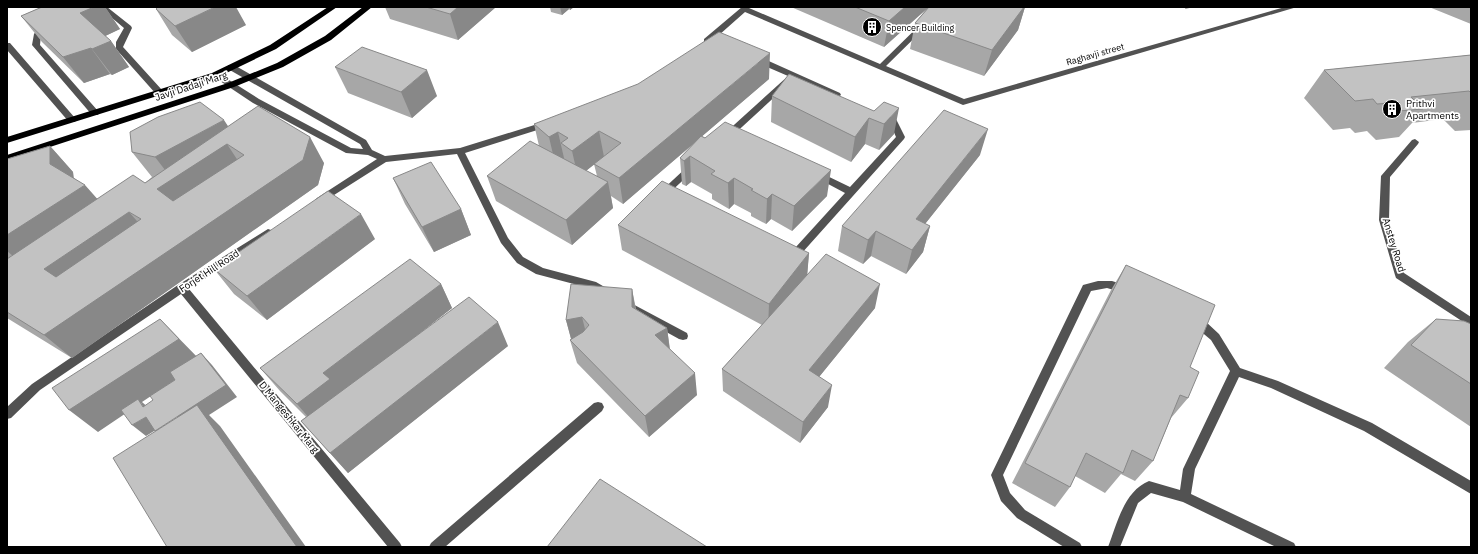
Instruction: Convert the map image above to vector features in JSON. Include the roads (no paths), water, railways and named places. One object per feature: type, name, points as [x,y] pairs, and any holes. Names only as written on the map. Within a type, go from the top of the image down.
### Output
[{"type":"main road","name":"Javji Dadaji Marg","points":[[7,140],[215,75],[273,47],[333,7]]},
{"type":"main road","name":"Javji Dadaji Marg","points":[[7,158],[249,78],[280,65],[328,38],[368,7]]},
{"type":"street","points":[[103,7],[128,28],[120,42],[119,47],[159,92]]},
{"type":"street","points":[[699,48],[745,8],[881,67],[942,7]]},
{"type":"street","name":"Raghavji street","points":[[881,67],[963,102],[1293,7]]},
{"type":"street","points":[[52,21],[38,32],[35,38],[36,45],[95,113]]},
{"type":"street","points":[[711,38],[722,43]]},
{"type":"street","points":[[7,45],[72,120]]},
{"type":"street","points":[[748,55],[844,98]]},
{"type":"street","points":[[231,68],[344,131],[362,142],[369,152]]},
{"type":"street","points":[[215,75],[256,101],[349,151],[369,152],[384,159]]},
{"type":"street","points":[[720,143],[735,134],[794,75]]},
{"type":"street","points":[[777,254],[798,251],[901,137],[893,121],[880,115]]},
{"type":"street","points":[[310,206],[384,159],[460,151],[553,122]]},
{"type":"street","points":[[330,141],[344,131]]},
{"type":"street","name":"Anstey Road","points":[[1415,142],[1386,176],[1384,220],[1400,275],[1471,323]]},
{"type":"street","points":[[460,151],[504,240],[520,260],[540,271],[592,285],[683,336]]},
{"type":"street","points":[[669,198],[662,194],[697,163]]},
{"type":"street","points":[[809,171],[852,192]]},
{"type":"street","name":"Forjet Hill Road","points":[[7,414],[36,387],[182,288],[276,228]]},
{"type":"street","points":[[1076,547],[1021,514],[1005,497],[997,475],[1087,288],[1099,284],[1112,283],[1140,296]]},
{"type":"street","name":"D Mangeshkar Marg","points":[[182,288],[396,547]]},
{"type":"street","points":[[1187,317],[1201,324],[1215,337],[1236,371],[1274,384],[1361,424],[1471,488]]},
{"type":"street","points":[[1185,497],[1188,469],[1236,371]]},
{"type":"street","points":[[435,547],[598,407]]},
{"type":"street","points":[[1114,547],[1134,499],[1149,487],[1185,497],[1290,547]]},
{"type":"place","name":"Spencer Building","points":[[872,27]]},
{"type":"place","name":"Prithvi Apartments","points":[[1392,109]]}]
